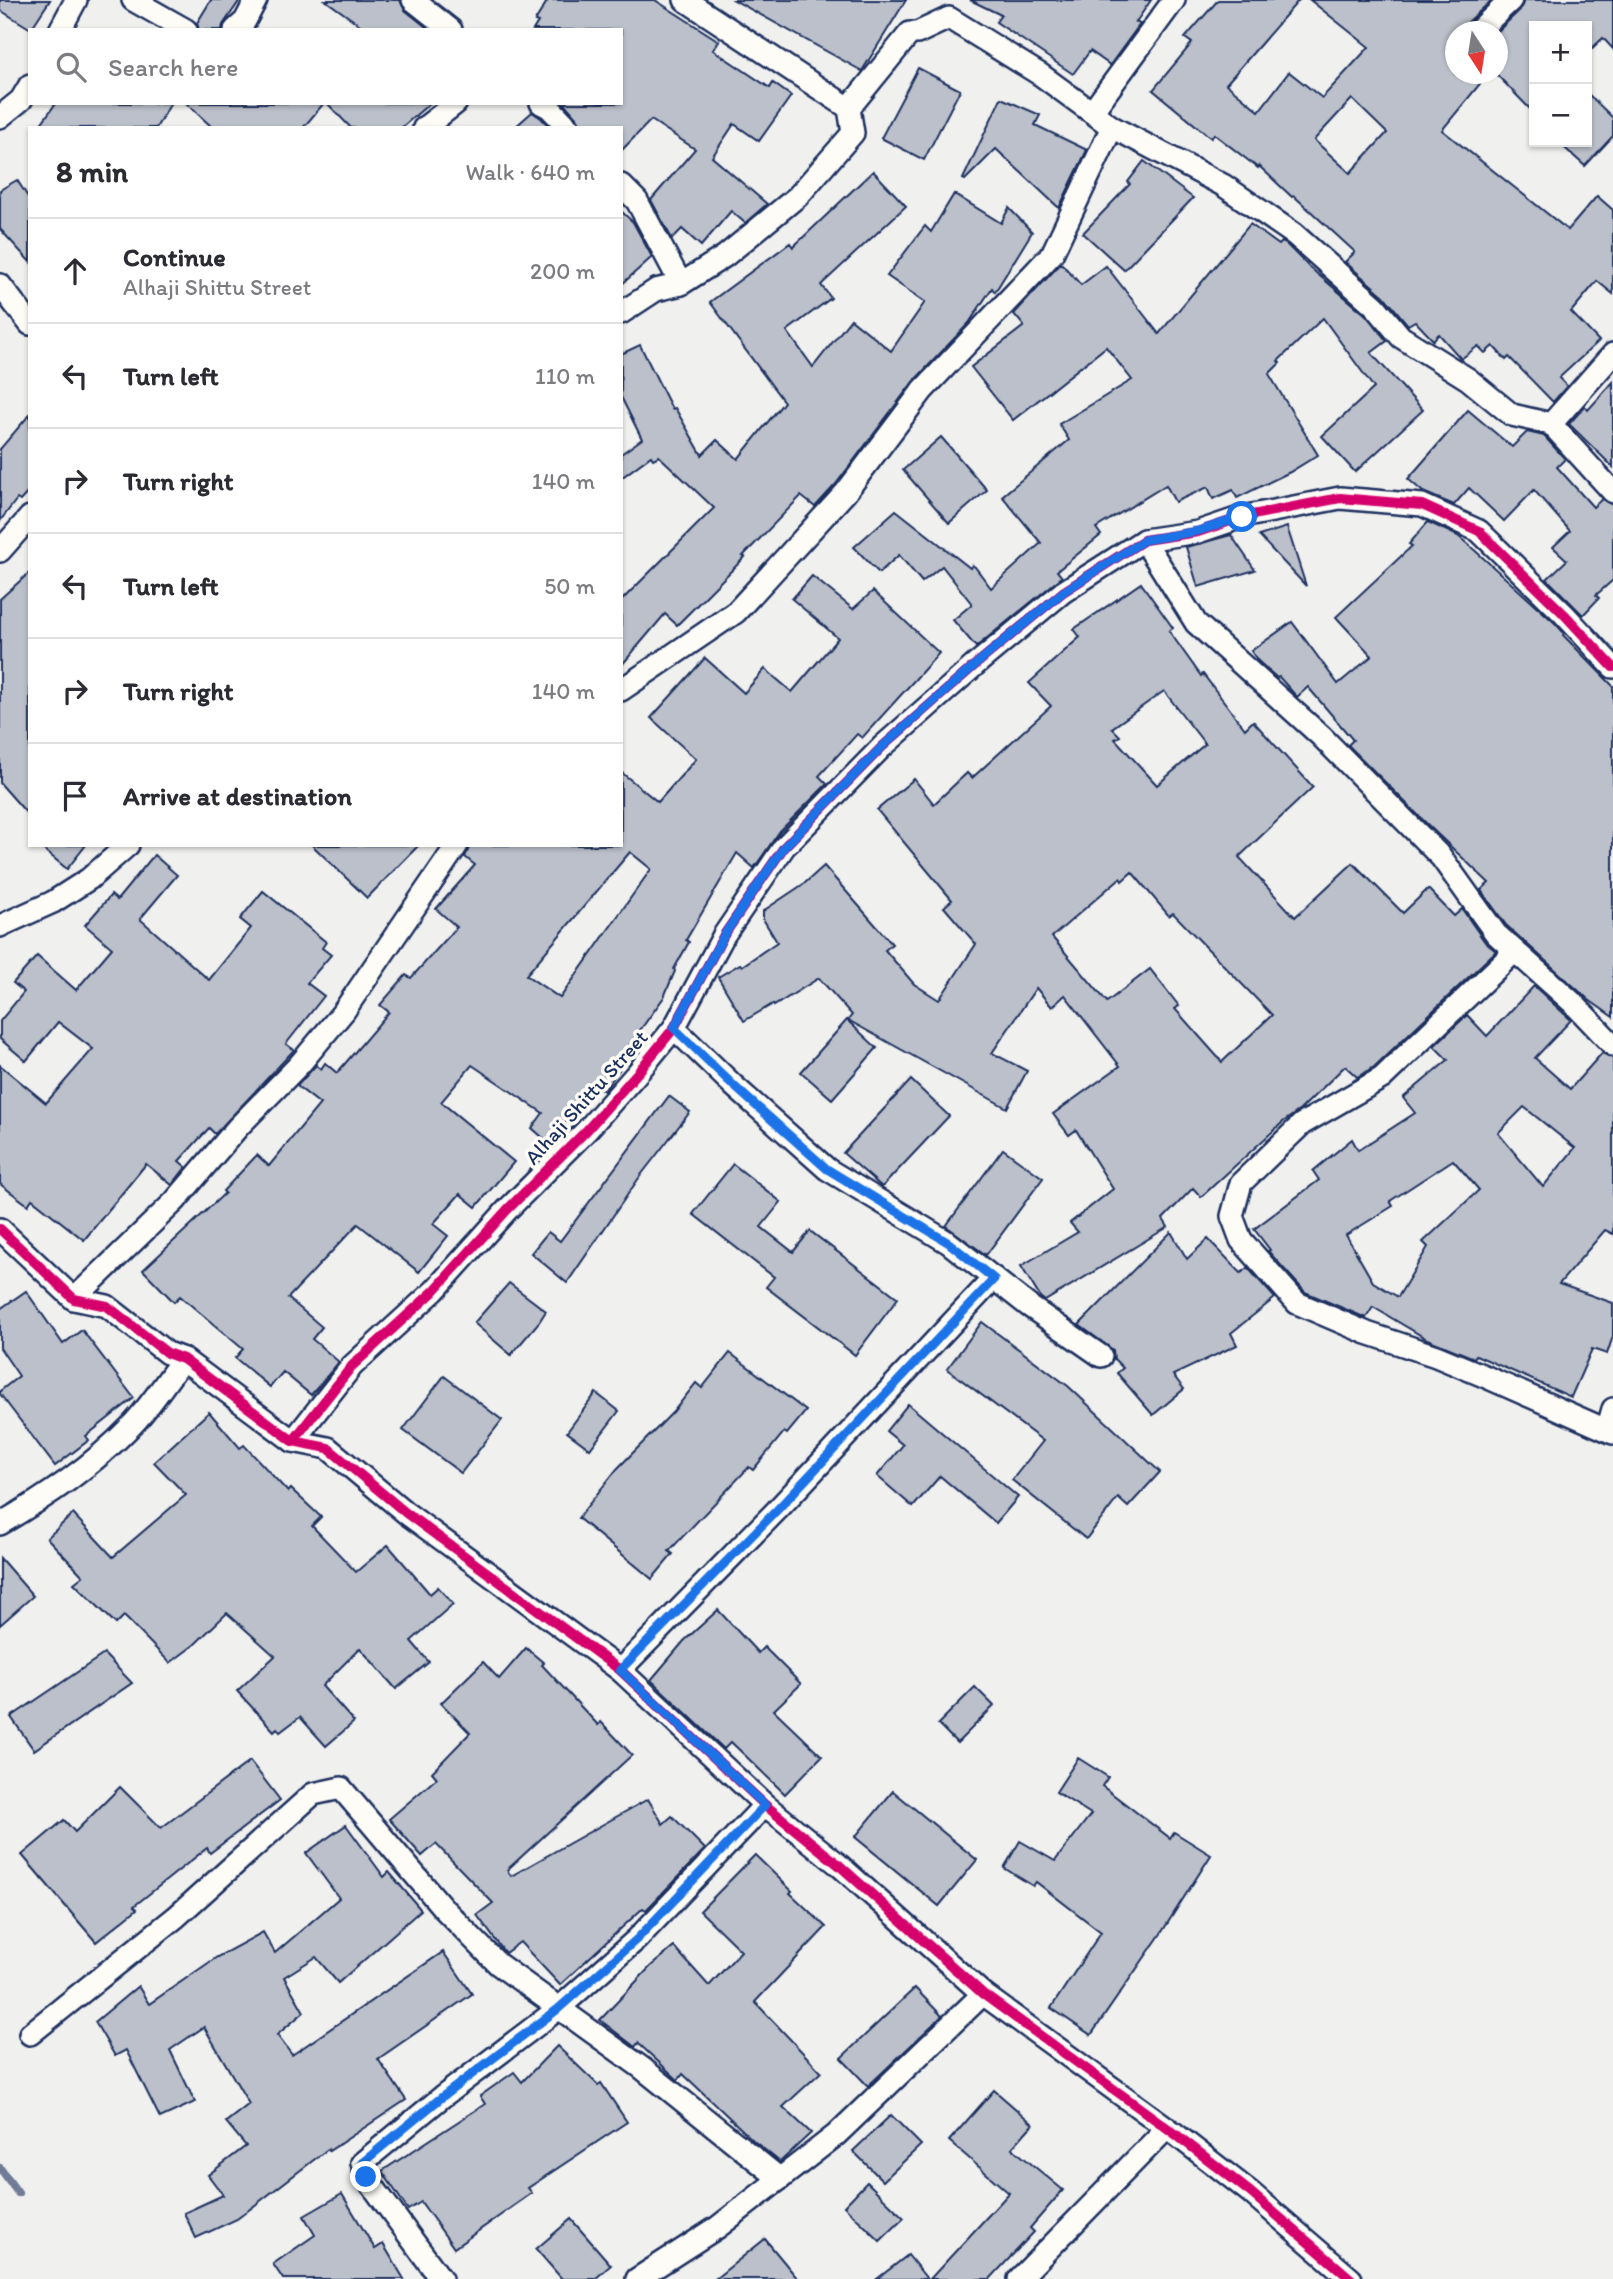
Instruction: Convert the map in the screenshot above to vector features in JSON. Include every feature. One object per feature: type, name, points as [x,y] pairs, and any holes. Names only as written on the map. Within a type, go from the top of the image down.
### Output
[{"type":"street","points":[[61,28],[76,0]]},
{"type":"street","points":[[133,0],[182,28]]},
{"type":"street","points":[[237,28],[245,21],[256,0]]},
{"type":"street","points":[[413,0],[448,28]]},
{"type":"street","points":[[623,312],[656,290],[681,284],[725,256],[798,196],[853,133],[849,108],[685,0]]},
{"type":"street","points":[[1092,112],[1174,0]]},
{"type":"street","points":[[1489,21],[1511,0]]},
{"type":"street","points":[[849,108],[910,33],[917,33],[949,19],[1041,75],[1112,127],[1233,192],[1294,234],[1375,306],[1401,337],[1468,379],[1512,415],[1551,424],[1613,492]]},
{"type":"street","points":[[0,117],[22,100],[28,89]]},
{"type":"street","points":[[427,126],[453,105]]},
{"type":"street","points":[[545,105],[567,126]]},
{"type":"street","points":[[623,689],[736,612],[846,492],[923,390],[1052,254],[1112,127]]},
{"type":"street","points":[[623,187],[637,201],[681,284]]},
{"type":"street","points":[[0,285],[28,321]]},
{"type":"street","points":[[1551,424],[1613,354]]},
{"type":"street","name":"Alhaji Shittu Street","points":[[293,1441],[352,1366],[434,1292],[507,1210],[587,1130],[674,1028],[724,935],[784,847],[882,747],[975,665],[1063,592],[1144,540],[1198,531],[1242,517],[1340,498],[1422,505],[1479,531],[1564,614],[1613,667]]},
{"type":"street","points":[[0,551],[28,519]]},
{"type":"street","points":[[1144,540],[1196,623],[1321,736],[1441,857],[1496,934],[1573,1003],[1613,1045]]},
{"type":"street","points":[[0,926],[53,902],[89,879],[126,847]]},
{"type":"street","points":[[74,1299],[175,1201],[238,1126],[299,1065],[344,1011],[456,847]]},
{"type":"street","points":[[1514,952],[1382,1078],[1302,1124],[1241,1183],[1232,1216],[1241,1240],[1297,1303],[1367,1333],[1436,1356],[1610,1432],[1613,1409]]},
{"type":"street","points":[[674,1028],[827,1169],[949,1243],[1101,1356]]},
{"type":"street","points":[[0,1229],[74,1299],[107,1306],[167,1353],[183,1359],[293,1441],[328,1448],[406,1513],[620,1670],[765,1805],[839,1866],[983,1994],[1250,2192],[1351,2279]]},
{"type":"street","points":[[620,1670],[777,1510],[994,1279]]},
{"type":"street","points":[[0,1524],[58,1489],[99,1458],[132,1425],[183,1359]]},
{"type":"street","points":[[30,2034],[176,1917],[313,1794],[341,1788],[444,1909],[498,1964],[642,2068],[780,2179]]},
{"type":"street","points":[[441,2279],[366,2177],[362,2163],[442,2097],[558,2009],[637,1939],[765,1805]]},
{"type":"street","points":[[637,2279],[718,2227],[836,2135],[983,1994]]},
{"type":"street","points":[[1019,2279],[1167,2128]]},
{"type":"building","points":[[0,0],[50,0],[32,28],[0,10]]},
{"type":"building","points":[[211,0],[240,0],[222,28],[198,28],[197,23]]},
{"type":"building","points":[[325,0],[400,0],[405,10],[428,28],[364,28]]},
{"type":"building","points":[[548,0],[655,0],[719,41],[713,50],[770,88],[773,83],[791,96],[759,141],[734,124],[712,157],[767,204],[745,223],[731,211],[701,246],[682,229],[672,239],[651,200],[695,149],[651,120],[623,149],[623,126],[581,126],[566,105],[623,105],[623,28],[534,28],[538,22],[535,21]]},
{"type":"building","points":[[734,0],[906,0],[862,71]]},
{"type":"building","points":[[970,0],[1151,0],[1136,22],[1140,24],[1110,65],[1090,51],[1073,74],[996,22],[1001,15]]},
{"type":"building","points":[[1218,0],[1299,0],[1226,84],[1259,111],[1289,72],[1322,98],[1369,47],[1310,0],[1492,0],[1469,21],[1445,21],[1445,84],[1480,84],[1442,130],[1568,230],[1597,196],[1613,210],[1613,294],[1597,281],[1571,312],[1599,341],[1559,378],[1567,386],[1553,402],[1509,357],[1506,360],[1493,346],[1485,353],[1478,346],[1461,359],[1439,334],[1433,340],[1415,321],[1408,325],[1384,296],[1345,262],[1355,252],[1259,166],[1258,168],[1214,134],[1211,138],[1153,90],[1192,43],[1185,38]],"holes":[[[1352,99],[1387,133],[1350,173],[1314,140]]]},
{"type":"building","points":[[1524,0],[1613,0],[1613,49],[1603,38],[1592,48],[1592,21],[1529,21],[1529,108],[1506,84],[1508,84],[1508,21],[1520,10]]},
{"type":"building","points":[[918,68],[960,90],[924,160],[881,138]]},
{"type":"building","points":[[1001,98],[1040,115],[1035,125],[1087,150],[1059,208],[996,149],[963,179]]},
{"type":"building","points":[[1592,98],[1613,118],[1613,136],[1585,166],[1564,147],[1592,147]]},
{"type":"building","points":[[55,105],[170,105],[157,126],[39,126]]},
{"type":"building","points":[[188,105],[322,105],[305,126],[211,126]]},
{"type":"building","points":[[329,105],[428,105],[403,126],[349,126]]},
{"type":"building","points":[[532,112],[549,126],[516,126]]},
{"type":"building","points":[[1144,161],[1193,198],[1124,270],[1083,233],[1130,184],[1128,182]]},
{"type":"building","points":[[873,171],[906,206],[821,285],[831,298],[787,331],[813,367],[851,319],[891,351],[925,302],[887,276],[925,226],[931,232],[954,194],[1001,223],[1009,208],[1032,232],[995,292],[992,288],[969,323],[913,382],[836,484],[815,507],[801,496],[677,625],[665,614],[623,664],[623,599],[714,508],[659,456],[653,459],[651,456],[623,477],[623,453],[642,439],[623,401],[623,353],[640,345],[672,409],[675,408],[702,455],[717,440],[738,459],[784,402],[710,302],[790,243],[793,247]]},
{"type":"building","points":[[17,180],[28,197],[28,260],[0,229],[0,190]]},
{"type":"building","points":[[623,213],[633,222],[652,257],[623,283]]},
{"type":"building","points":[[1250,224],[1279,245],[1282,242],[1286,244],[1366,315],[1387,341],[1371,353],[1423,410],[1355,472],[1322,436],[1374,388],[1323,318],[1278,361],[1280,363],[1269,374],[1318,455],[1237,498],[1233,490],[1213,499],[1208,487],[1175,502],[1166,485],[1096,528],[1101,535],[1057,571],[1062,577],[976,647],[953,620],[972,604],[942,566],[922,582],[899,555],[879,573],[854,547],[896,510],[970,568],[972,565],[975,567],[991,588],[1041,543],[1002,496],[1069,440],[1059,424],[1132,380],[1106,347],[1013,420],[971,367],[1024,326],[1014,314],[1061,263],[1081,285],[1106,266],[1159,334]]},
{"type":"building","points":[[1613,382],[1613,467],[1569,424],[1585,406],[1588,410]]},
{"type":"building","points":[[1468,410],[1512,447],[1527,432],[1544,436],[1565,459],[1557,467],[1593,507],[1602,499],[1613,505],[1613,580],[1596,595],[1599,598],[1583,615],[1547,579],[1567,560],[1553,547],[1570,531],[1534,490],[1504,521],[1469,488],[1454,505],[1423,492],[1408,479]]},
{"type":"building","points":[[28,416],[28,492],[20,501],[17,499],[0,521],[0,449]]},
{"type":"building","points":[[941,437],[987,490],[949,523],[903,470]]},
{"type":"building","points":[[1428,522],[1458,536],[1470,546],[1555,623],[1563,635],[1613,686],[1613,1017],[1589,1000],[1506,925],[1481,890],[1489,883],[1348,745],[1353,740],[1308,687],[1297,697],[1279,677],[1258,661],[1251,651],[1292,622],[1338,684],[1372,656],[1336,617],[1412,546],[1409,544]]},
{"type":"building","points":[[1287,527],[1306,586],[1259,536]]},
{"type":"building","points":[[1231,535],[1255,570],[1198,587],[1186,547]]},
{"type":"building","points":[[28,574],[28,815],[0,783],[0,599]]},
{"type":"building","points":[[812,576],[853,609],[873,591],[939,653],[862,738],[857,734],[819,776],[827,784],[780,831],[754,868],[737,853],[686,940],[689,942],[674,969],[664,997],[628,1047],[633,1050],[604,1091],[593,1083],[551,1145],[532,1128],[543,1113],[472,1065],[441,1102],[514,1162],[476,1207],[460,1194],[433,1224],[448,1236],[419,1272],[358,1224],[288,1298],[322,1327],[312,1339],[339,1362],[311,1395],[283,1372],[270,1387],[235,1358],[243,1349],[180,1296],[174,1302],[143,1270],[225,1193],[223,1191],[257,1155],[269,1166],[320,1104],[297,1086],[316,1065],[321,1069],[325,1063],[337,1073],[389,1012],[380,1005],[406,975],[411,978],[457,927],[436,909],[475,865],[465,857],[469,847],[623,847],[623,774],[658,802],[696,759],[651,718],[705,658],[744,693],[765,669],[792,692],[838,638],[792,599]],"holes":[[[630,852],[651,869],[560,998],[526,975]]]},
{"type":"building","points":[[1141,583],[1173,628],[1169,631],[1201,676],[1203,674],[1245,729],[1253,721],[1313,787],[1239,857],[1295,917],[1353,863],[1403,913],[1428,889],[1454,916],[1462,909],[1485,942],[1496,951],[1374,1067],[1357,1077],[1345,1066],[1300,1110],[1283,1122],[1201,1197],[1193,1188],[1163,1219],[1168,1227],[1045,1301],[1021,1266],[1078,1232],[1070,1223],[1113,1189],[1076,1130],[1069,1135],[1053,1114],[1120,1066],[1065,995],[1052,1007],[1036,988],[992,1053],[1027,1071],[1007,1108],[848,1020],[852,1015],[819,978],[744,1021],[718,977],[740,964],[742,966],[777,942],[763,919],[763,911],[805,883],[824,866],[892,944],[885,950],[914,984],[939,1000],[976,944],[944,907],[952,900],[877,810],[914,779],[934,804],[967,773],[972,778],[1051,706],[1029,683],[1080,637],[1074,629]],"holes":[[[1164,691],[1205,744],[1157,785],[1115,739],[1120,736],[1112,728]],[[1132,872],[1169,916],[1173,913],[1272,1015],[1222,1062],[1175,1009],[1179,1006],[1150,969],[1107,1002],[1052,937],[1120,878],[1122,881]]]},
{"type":"building","points":[[40,847],[84,847],[67,869]]},
{"type":"building","points":[[314,847],[417,847],[367,898]]},
{"type":"building","points":[[154,855],[177,875],[140,919],[209,980],[251,928],[240,919],[263,891],[326,942],[322,948],[331,955],[307,983],[324,996],[286,1044],[294,1050],[215,1134],[209,1128],[179,1161],[186,1167],[172,1185],[146,1164],[84,1240],[32,1199],[28,1205],[0,1184],[0,1065],[46,1103],[93,1049],[58,1022],[26,1061],[0,1039],[0,1021],[24,992],[13,983],[37,956],[76,990],[112,948],[85,925],[111,895],[117,900]]},
{"type":"building","points":[[1534,986],[1571,1020],[1535,1058],[1570,1089],[1602,1053],[1613,1058],[1613,1234],[1605,1230],[1559,1284],[1613,1303],[1613,1336],[1607,1354],[1592,1349],[1571,1397],[1476,1355],[1474,1358],[1427,1339],[1373,1307],[1366,1318],[1305,1292],[1268,1251],[1270,1250],[1254,1229],[1319,1180],[1313,1171],[1352,1139],[1358,1150],[1415,1113],[1403,1098],[1448,1060],[1434,1046],[1467,1015],[1487,1036]],"holes":[[[1524,1107],[1575,1148],[1543,1187],[1498,1133]],[[1453,1160],[1479,1190],[1423,1242],[1428,1247],[1398,1297],[1373,1282],[1346,1235],[1393,1206],[1390,1201]]]},
{"type":"building","points":[[847,1020],[877,1048],[832,1099],[801,1072]]},
{"type":"building","points":[[911,1080],[949,1116],[882,1187],[843,1153]]},
{"type":"building","points":[[669,1096],[690,1112],[641,1175],[567,1283],[531,1253],[548,1232],[560,1241]]},
{"type":"building","points":[[1003,1149],[1043,1178],[986,1255],[946,1226]]},
{"type":"building","points":[[733,1164],[781,1202],[761,1227],[793,1252],[810,1231],[898,1298],[855,1355],[766,1287],[774,1277],[693,1214]]},
{"type":"building","points":[[1171,1232],[1187,1259],[1208,1239],[1241,1273],[1248,1268],[1275,1298],[1231,1333],[1237,1345],[1173,1375],[1184,1389],[1153,1415],[1117,1373],[1123,1368],[1114,1359],[1113,1350],[1079,1325]]},
{"type":"building","points":[[509,1283],[546,1311],[511,1355],[474,1323]]},
{"type":"building","points":[[26,1291],[63,1344],[82,1330],[134,1398],[86,1436],[89,1440],[55,1466],[0,1394],[0,1391],[19,1376],[0,1348],[0,1309]]},
{"type":"building","points":[[982,1322],[1068,1386],[1160,1472],[1128,1507],[1118,1498],[1086,1539],[1012,1480],[1043,1441],[947,1369]]},
{"type":"building","points":[[730,1353],[806,1411],[787,1434],[784,1432],[753,1470],[749,1467],[669,1551],[673,1554],[652,1579],[578,1518],[617,1469],[673,1412],[696,1383],[702,1388]]},
{"type":"building","points":[[444,1376],[502,1420],[461,1473],[403,1430]]},
{"type":"building","points":[[596,1393],[619,1411],[590,1449],[567,1432]]},
{"type":"building","points":[[908,1404],[1018,1497],[996,1523],[940,1476],[913,1507],[877,1476],[903,1445],[886,1431]]},
{"type":"building","points":[[209,1412],[240,1448],[244,1445],[288,1492],[291,1489],[321,1517],[312,1526],[356,1572],[388,1545],[430,1594],[438,1587],[453,1604],[411,1641],[429,1662],[396,1689],[360,1648],[322,1686],[354,1722],[326,1746],[300,1717],[280,1732],[277,1728],[274,1731],[237,1691],[275,1656],[227,1613],[194,1645],[170,1663],[124,1616],[116,1624],[74,1583],[83,1576],[47,1538],[73,1514],[113,1557],[186,1495],[154,1462]]},
{"type":"building","points":[[0,1558],[33,1596],[0,1625]]},
{"type":"building","points":[[718,1610],[758,1653],[764,1647],[801,1684],[774,1710],[822,1756],[785,1794],[731,1742],[724,1749],[651,1680],[684,1641]]},
{"type":"building","points":[[526,1648],[544,1663],[542,1665],[598,1725],[601,1722],[632,1755],[507,1870],[511,1876],[648,1799],[663,1824],[672,1816],[705,1849],[646,1910],[643,1908],[560,1985],[520,1942],[505,1953],[477,1915],[493,1903],[436,1844],[422,1856],[389,1819],[437,1778],[432,1772],[470,1733],[441,1703],[483,1662],[499,1679]]},
{"type":"building","points":[[104,1654],[132,1683],[34,1750],[11,1717]]},
{"type":"building","points":[[975,1687],[994,1706],[957,1743],[938,1724]]},
{"type":"building","points":[[1078,1758],[1108,1777],[1102,1786],[1170,1838],[1174,1832],[1211,1855],[1091,2035],[1051,2008],[1101,1932],[1036,1882],[1033,1886],[1004,1868],[1020,1841],[1055,1861],[1091,1814],[1056,1792]]},
{"type":"building","points":[[250,1761],[280,1800],[210,1853],[207,1848],[134,1906],[137,1909],[96,1942],[22,1855],[64,1820],[75,1832],[120,1787],[161,1828]]},
{"type":"building","points":[[893,1791],[977,1860],[939,1906],[855,1837]]},
{"type":"building","points":[[346,1825],[384,1877],[389,1872],[421,1910],[338,1983],[316,1957],[284,1977],[304,2012],[277,2035],[292,2055],[443,1952],[472,1994],[378,2059],[406,2100],[329,2151],[328,2149],[237,2219],[196,2238],[184,2213],[223,2195],[208,2175],[246,2146],[226,2122],[249,2104],[204,2027],[170,2050],[195,2102],[160,2118],[126,2050],[115,2056],[95,2022],[138,1986],[149,2004],[217,1957],[263,1932],[275,1953],[339,1898],[306,1853]]},
{"type":"building","points":[[755,1855],[826,1927],[755,2002],[821,2072],[783,2107],[811,2133],[780,2162],[683,2074],[678,2080],[638,2043],[635,2047],[600,2020],[651,1966],[674,1947],[709,1986],[741,1951],[700,1911]]},
{"type":"building","points":[[915,1988],[942,2016],[868,2086],[841,2058]]},
{"type":"building","points":[[557,2046],[598,2085],[601,2083],[627,2122],[528,2188],[532,2193],[454,2248],[421,2202],[408,2210],[382,2171],[485,2104],[480,2096],[514,2072],[522,2082]]},
{"type":"building","points":[[994,2090],[1033,2124],[1012,2148],[1063,2190],[1030,2228],[1034,2232],[990,2279],[930,2279],[1009,2193],[949,2141]]},
{"type":"building","points":[[891,2115],[921,2145],[883,2181],[853,2151]]},
{"type":"building","points":[[867,2182],[904,2218],[880,2241],[844,2206]]},
{"type":"building","points":[[342,2194],[375,2249],[383,2244],[404,2279],[283,2279],[273,2264],[315,2235],[304,2216]]},
{"type":"building","points":[[571,2219],[611,2265],[595,2279],[562,2279],[536,2249]]},
{"type":"building","points":[[765,2239],[798,2279],[715,2279]]},
{"type":"building","points":[[908,2255],[927,2279],[877,2279]]},
{"type":"waterway","points":[[0,2168],[18,2193]]},
{"type":"cycle path","points":[[293,1441],[352,1366],[434,1291],[507,1210],[587,1130],[639,1071],[674,1028],[724,935],[784,847],[882,747],[975,665],[1063,592],[1144,540],[1198,532],[1242,517],[1340,498],[1422,505],[1479,531],[1564,614],[1613,667]]},
{"type":"cycle path","points":[[0,1229],[74,1299],[107,1306],[167,1353],[183,1359],[293,1441],[328,1448],[406,1513],[620,1670],[765,1805],[839,1865],[983,1994],[1174,2133],[1250,2192],[1351,2279]]},
{"type":"route","points":[[366,2177],[362,2163],[442,2097],[558,2009],[637,1939],[765,1805],[620,1670],[777,1510],[994,1279],[949,1243],[827,1169],[674,1028],[681,1011],[724,935],[784,847],[882,747],[975,665],[1063,592],[1144,540],[1198,531],[1242,517]]}]
